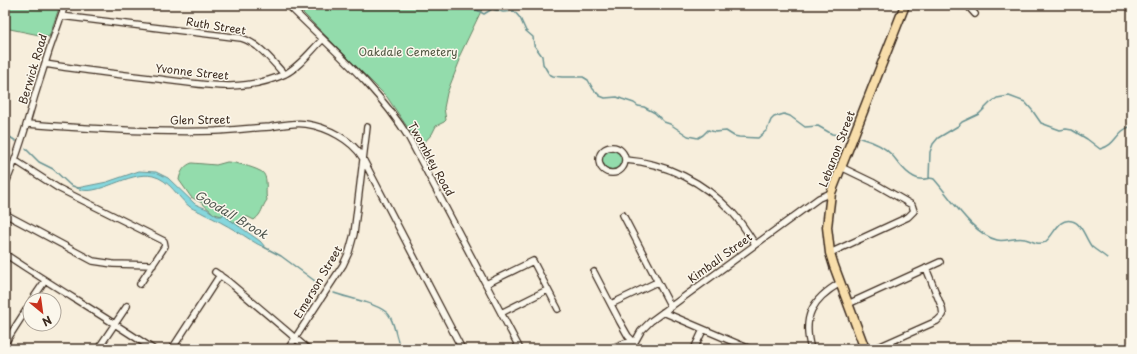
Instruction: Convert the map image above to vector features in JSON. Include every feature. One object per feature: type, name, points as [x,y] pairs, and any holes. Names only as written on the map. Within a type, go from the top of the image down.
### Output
[{"type":"highway","name":"Lebanon Street","points":[[865,349],[830,253],[827,227],[831,193],[904,5]]},
{"type":"street","name":"Berwick Road","points":[[5,185],[16,161],[64,5]]},
{"type":"street","name":"Twombley Road","points":[[288,5],[380,97],[397,120],[409,138],[520,349]]},
{"type":"street","points":[[967,5],[974,14]]},
{"type":"street","name":"Ruth Street","points":[[61,16],[240,38],[251,42],[260,48],[284,74]]},
{"type":"street","name":"Yvonne Street","points":[[45,64],[226,87],[266,81],[284,74],[294,68],[322,40]]},
{"type":"street","name":"Glen Street","points":[[27,124],[129,131],[237,130],[304,124],[320,128],[342,137],[356,147],[362,157],[462,349]]},
{"type":"street","name":"Emerson Street","points":[[288,349],[342,266],[349,252],[354,234],[366,127]]},
{"type":"street","points":[[613,146],[621,151],[626,160],[623,167],[619,171],[612,173],[602,169],[599,164],[600,154],[603,150],[613,146]]},
{"type":"street","points":[[626,160],[654,164],[687,177],[706,189],[732,212],[756,244]]},
{"type":"street","points":[[16,161],[58,187],[165,242],[153,265],[140,284]]},
{"type":"street","points":[[830,253],[908,217],[914,211],[912,205],[872,182],[841,167]]},
{"type":"street","name":"Kimball Street","points":[[631,349],[643,327],[819,198],[831,193]]},
{"type":"street","points":[[5,214],[93,261],[113,264],[153,265]]},
{"type":"street","points":[[623,215],[671,307]]},
{"type":"street","points":[[5,254],[45,281],[115,323],[153,349]]},
{"type":"street","points":[[486,284],[533,262],[558,309]]},
{"type":"street","points":[[848,304],[940,262]]},
{"type":"street","points":[[874,349],[943,316],[942,308],[926,268]]},
{"type":"street","points":[[594,272],[628,336],[634,342]]},
{"type":"street","points":[[172,349],[218,273],[308,349]]},
{"type":"street","points":[[37,292],[45,281]]},
{"type":"street","points":[[611,304],[657,282]]},
{"type":"street","points":[[811,349],[808,336],[808,324],[813,306],[826,292],[840,283]]},
{"type":"street","points":[[502,313],[548,290]]},
{"type":"street","points":[[98,349],[127,306]]},
{"type":"street","points":[[663,312],[750,349]]},
{"type":"street","points":[[5,343],[22,316]]},
{"type":"street","points":[[694,349],[703,330]]},
{"type":"street","points":[[609,349],[625,342],[634,342]]},
{"type":"green space","points":[[5,5],[60,5],[49,37],[5,28]]},
{"type":"green space","name":"Oakdale Cemetery","points":[[295,5],[484,5],[459,57],[460,60],[447,93],[444,108],[446,120],[436,126],[432,134],[420,147],[418,147],[418,143],[387,97]]},
{"type":"green space","points":[[612,149],[616,150],[622,156],[622,164],[616,170],[612,171],[608,170],[602,164],[601,160],[602,156],[608,150]]},
{"type":"green space","points":[[227,162],[257,169],[263,173],[266,180],[267,200],[260,213],[254,220],[245,217],[239,226],[226,217],[227,209],[222,216],[214,214],[202,203],[191,197],[179,180],[183,169],[192,163],[216,165]]},
{"type":"water","points":[[139,171],[156,172],[168,178],[195,204],[207,209],[217,216],[222,216],[228,208],[225,215],[226,217],[260,241],[266,248],[190,207],[169,185],[153,176],[144,175],[134,177],[94,190],[77,188],[107,182]]},
{"type":"waterway","points":[[465,5],[468,9],[477,10],[484,14],[492,9],[503,12],[514,11],[520,18],[526,31],[533,37],[534,45],[542,56],[543,64],[549,74],[562,77],[583,77],[588,80],[593,89],[600,96],[605,98],[617,97],[644,107],[655,113],[664,122],[670,124],[688,136],[698,138],[708,130],[715,132],[726,131],[739,137],[758,138],[767,130],[771,120],[774,117],[784,114],[790,116],[805,127],[818,126],[832,134],[844,136]]},
{"type":"waterway","points":[[929,178],[930,152],[933,144],[938,138],[962,122],[979,114],[997,98],[1009,96],[1025,102],[1041,123],[1060,130],[1072,130],[1100,149],[1106,147],[1122,131],[1132,126]]},
{"type":"waterway","name":"Goodall Brook","points":[[5,134],[16,141]]},
{"type":"waterway","points":[[860,138],[881,146],[892,155],[904,170],[917,179],[934,179],[962,214],[979,231],[988,236],[997,240],[1021,239],[1042,243],[1048,239],[1060,224],[1063,222],[1072,221],[1081,228],[1092,247],[1107,258]]},
{"type":"waterway","name":"Goodall Brook","points":[[26,149],[39,162],[53,169],[70,185],[78,188]]},
{"type":"waterway","name":"Goodall Brook","points":[[264,247],[281,256],[319,284]]},
{"type":"waterway","name":"Goodall Brook","points":[[334,293],[372,305],[385,311],[392,321],[398,341]]}]
